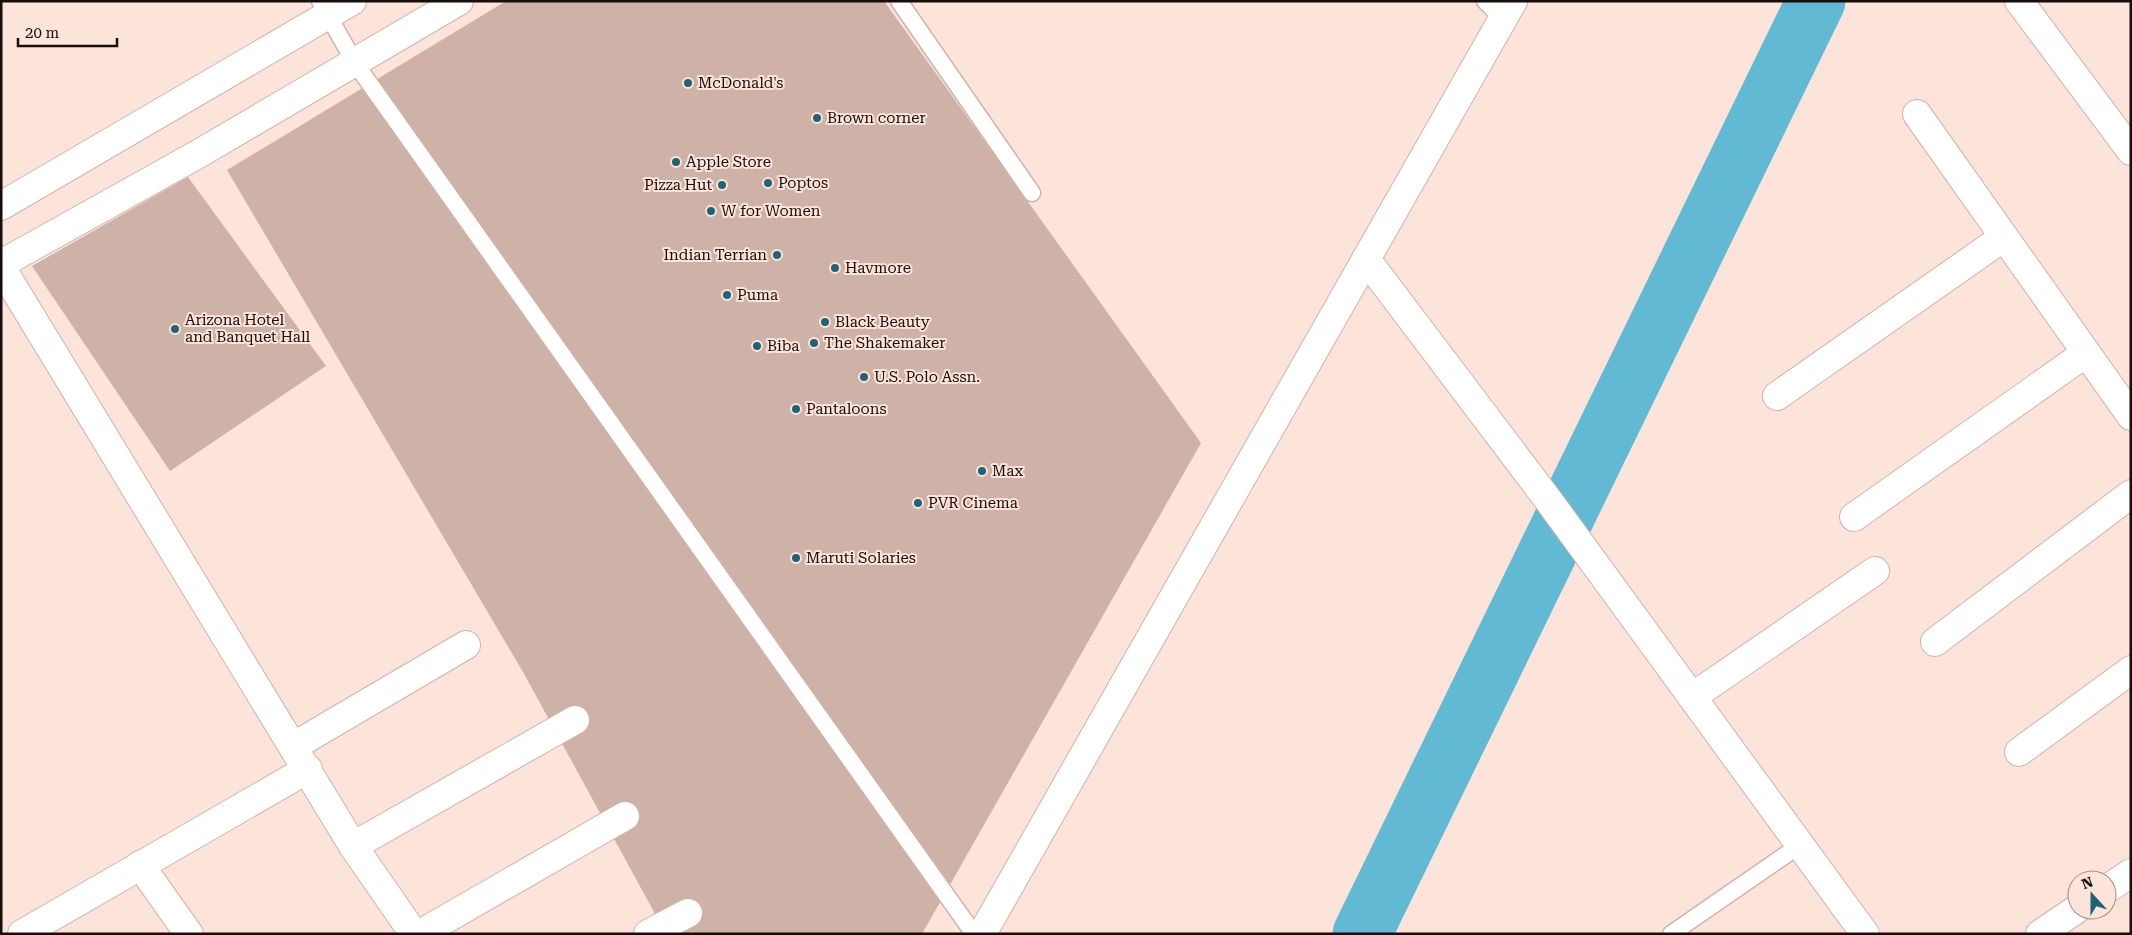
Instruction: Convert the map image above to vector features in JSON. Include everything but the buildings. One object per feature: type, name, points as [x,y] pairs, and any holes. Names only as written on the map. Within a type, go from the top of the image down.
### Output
[{"type":"street","points":[[1,206],[324,8],[352,1]]},
{"type":"street","points":[[414,934],[353,846],[1,265],[192,157],[460,1]]},
{"type":"street","points":[[2019,1],[2131,151]]},
{"type":"street","points":[[982,934],[1366,259],[1500,7]]},
{"type":"street","points":[[1917,114],[2131,416]]},
{"type":"street","points":[[1777,396],[2004,237]]},
{"type":"street","points":[[1366,259],[1549,501],[1865,934]]},
{"type":"street","points":[[1854,517],[2086,353]]},
{"type":"street","points":[[1935,642],[2131,494]]},
{"type":"street","points":[[1692,697],[1875,571]]},
{"type":"street","points":[[294,746],[466,644]]},
{"type":"street","points":[[2020,752],[2131,670]]},
{"type":"street","points":[[353,846],[575,720]]},
{"type":"street","points":[[22,934],[308,769]]},
{"type":"street","points":[[420,934],[625,816]]},
{"type":"street","points":[[140,865],[189,934]]},
{"type":"street","points":[[2117,882],[2131,873]]},
{"type":"street","points":[[648,934],[688,913]]},
{"type":"street","points":[[2040,934],[2067,916]]},
{"type":"lane","points":[[899,1],[1032,193]]},
{"type":"lane","points":[[324,8],[355,62],[974,934]]},
{"type":"lane","points":[[1673,933],[1800,845]]},
{"type":"waterway","points":[[1362,934],[1816,1]]},
{"type":"place","name":"McDonald's","points":[[688,83]]},
{"type":"place","name":"Brown corner","points":[[817,118]]},
{"type":"place","name":"Apple Store","points":[[676,162]]},
{"type":"place","name":"Poptos","points":[[768,183]]},
{"type":"place","name":"Pizza Hut","points":[[722,185]]},
{"type":"place","name":"W for Women","points":[[711,211]]},
{"type":"place","name":"Indian Terrian","points":[[777,255]]},
{"type":"place","name":"Havmore","points":[[835,268]]},
{"type":"place","name":"Puma","points":[[727,295]]},
{"type":"place","name":"Black Beauty","points":[[825,322]]},
{"type":"place","name":"Arizona Hotel and Banquet Hall","points":[[175,329]]},
{"type":"place","name":"The Shakemaker","points":[[814,343]]},
{"type":"place","name":"Biba","points":[[757,346]]},
{"type":"place","name":"U.S. Polo Assn.","points":[[864,377]]},
{"type":"place","name":"Pantaloons","points":[[796,409]]},
{"type":"place","name":"Max","points":[[982,471]]},
{"type":"place","name":"PVR Cinema","points":[[918,503]]},
{"type":"place","name":"Maruti Solaries","points":[[796,558]]}]
